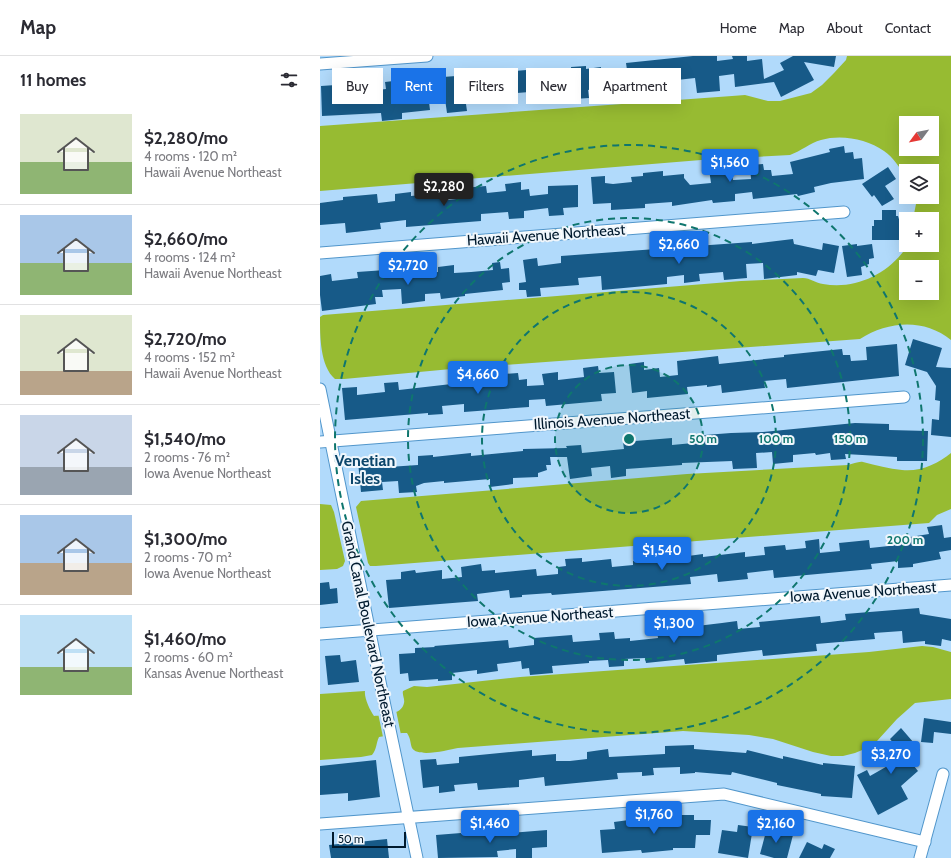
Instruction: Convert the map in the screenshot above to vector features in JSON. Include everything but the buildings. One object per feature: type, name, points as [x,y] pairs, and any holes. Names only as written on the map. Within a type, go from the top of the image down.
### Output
[{"type":"street","points":[[320,64],[360,58],[426,56]]},
{"type":"street","name":"Hawaii Avenue Northeast","points":[[320,253],[844,212]]},
{"type":"street","name":"Grand Canal Boulevard Northeast","points":[[320,389],[325,442],[369,630],[417,858]]},
{"type":"street","name":"Illinois Avenue Northeast","points":[[325,442],[904,397]]},
{"type":"street","name":"Iowa Avenue Northeast","points":[[320,634],[951,585]]},
{"type":"street","points":[[920,858],[943,774]]},
{"type":"street","points":[[320,824],[409,816],[724,794],[925,842]]},
{"type":"shaded area","points":[[847,56],[951,56],[951,340],[929,328],[906,324],[882,328],[860,339],[462,368],[344,379],[335,379],[330,373],[326,366],[321,342],[320,317],[323,315],[741,281],[803,278],[820,283],[836,285],[860,282],[882,271],[892,264],[903,252],[939,252],[939,212],[914,212],[916,204],[939,204],[939,164],[899,164],[899,167],[890,156],[870,143],[854,139],[829,138],[817,141],[790,155],[701,160],[320,191],[320,126],[622,104],[681,104],[681,100],[745,95],[768,101],[780,101],[811,93],[834,73],[846,60]]},
{"type":"shaded area","points":[[951,453],[951,509],[937,515],[929,523],[370,566],[368,563],[356,507],[361,501],[687,474],[848,465],[860,462],[887,468],[915,470],[935,464]]},
{"type":"shaded area","points":[[320,504],[331,505],[334,512],[345,561],[343,566],[337,569],[320,570]]},
{"type":"shaded area","points":[[922,646],[933,647],[951,652],[951,699],[915,703],[897,719],[877,741],[867,748],[843,756],[831,756],[813,752],[773,739],[749,735],[683,731],[458,748],[441,752],[427,753],[415,751],[412,748],[407,733],[402,733],[379,737],[372,755],[320,760],[320,694],[365,691],[366,700],[374,716],[387,715],[400,710],[403,707],[403,691],[414,686],[427,687],[520,677],[869,652]]},
{"type":"pier","points":[[396,710],[401,735],[383,737],[378,713]]},
{"type":"district","name":"Venetian Isles","points":[[365,469]]}]
